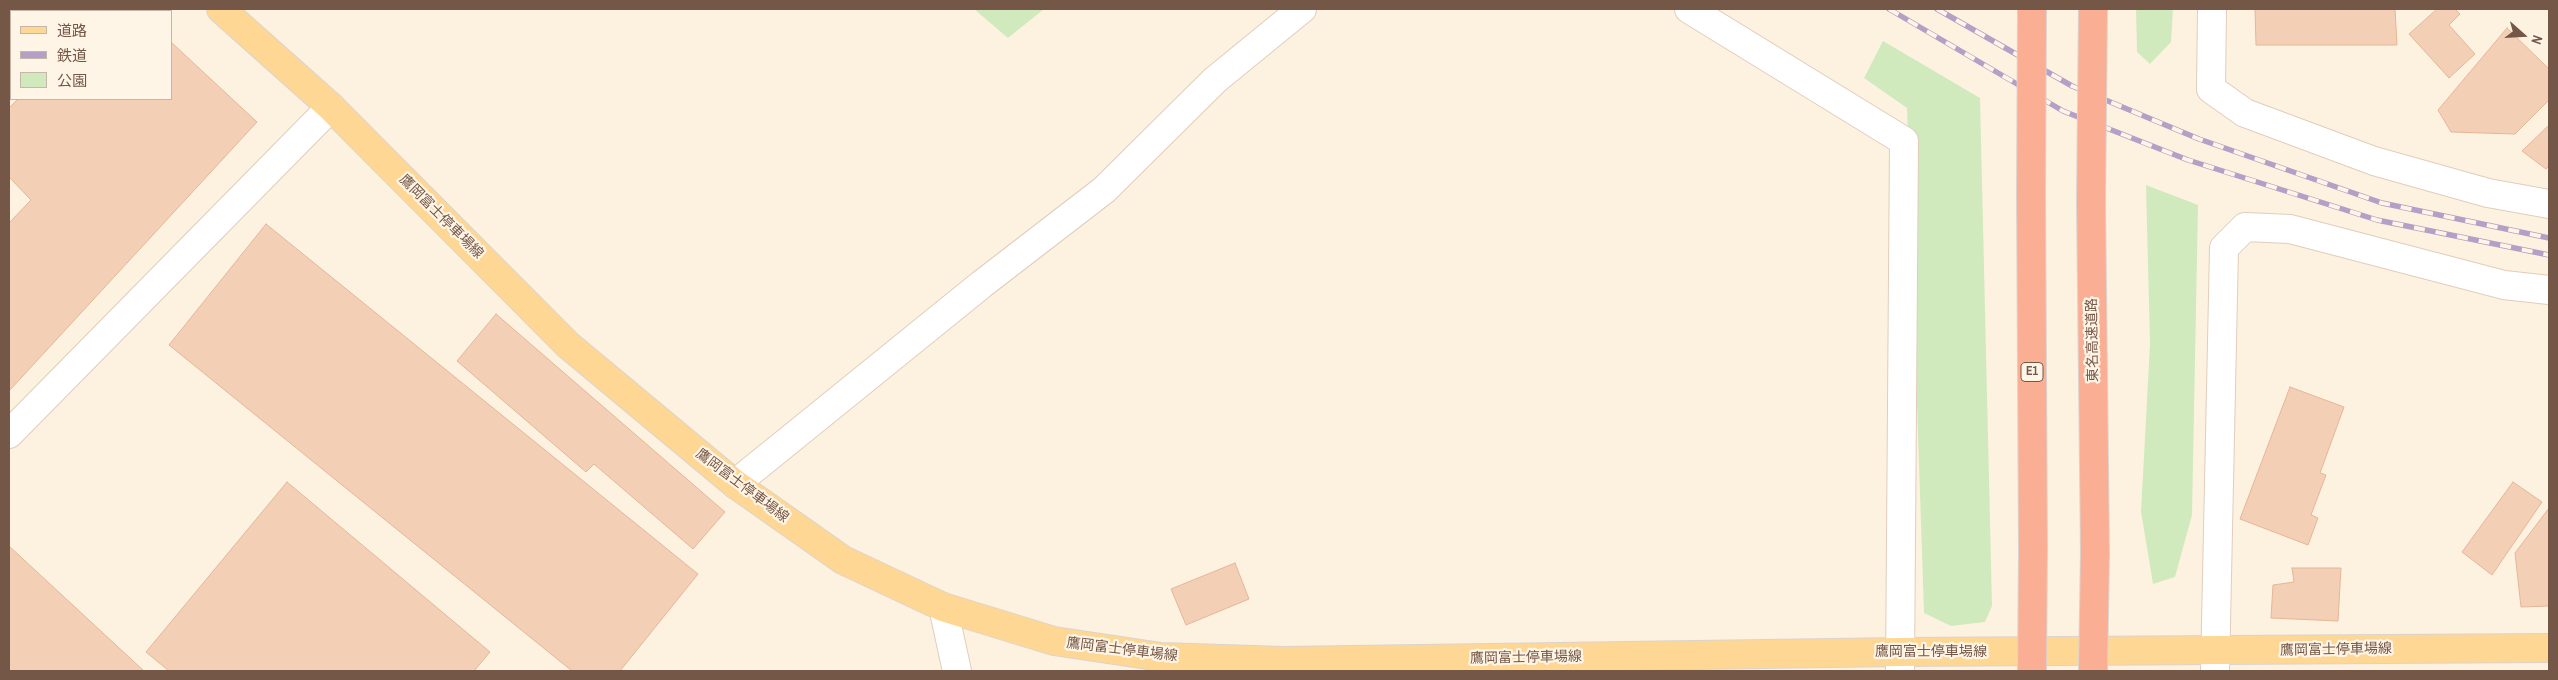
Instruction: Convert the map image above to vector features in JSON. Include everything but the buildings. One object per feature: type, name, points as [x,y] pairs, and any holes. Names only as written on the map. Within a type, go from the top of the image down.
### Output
[{"type":"highway","name":"E1","points":[[2032,9],[2032,671]]},
{"type":"highway","name":"東名高速道路","points":[[2093,9],[2091,202],[2095,553],[2093,671]]},
{"type":"main road","name":"鷹岡富士停車場線","points":[[221,9],[331,107],[568,345],[735,484],[843,560],[943,607],[1054,641],[1161,657],[1284,661],[2216,661],[2549,648]]},
{"type":"street","points":[[735,484],[982,284],[1104,190],[1215,80],[1302,9]]},
{"type":"street","points":[[1689,9],[1904,141],[1900,662]]},
{"type":"street","points":[[2212,9],[2211,89],[2245,113],[2374,161],[2488,193],[2549,204]]},
{"type":"street","points":[[9,434],[331,107]]},
{"type":"street","points":[[2216,661],[2224,248],[2245,227],[2290,229],[2504,285],[2549,290]]},
{"type":"street","points":[[943,607],[957,671]]},
{"type":"green space","points":[[974,9],[1044,9],[1008,38]]},
{"type":"green space","points":[[2136,9],[2173,9],[2171,42],[2150,64],[2137,52]]},
{"type":"green space","points":[[1883,41],[1980,98],[1992,606],[1985,622],[1951,626],[1924,613],[1907,108],[1864,78]]},
{"type":"green space","points":[[2146,185],[2198,205],[2192,515],[2175,577],[2153,584],[2141,512],[2150,344]]},
{"type":"railway","points":[[1889,9],[2063,111],[2188,160],[2377,220],[2549,255]]},
{"type":"railway","points":[[1937,9],[2072,86],[2199,139],[2382,203],[2549,238]]}]
